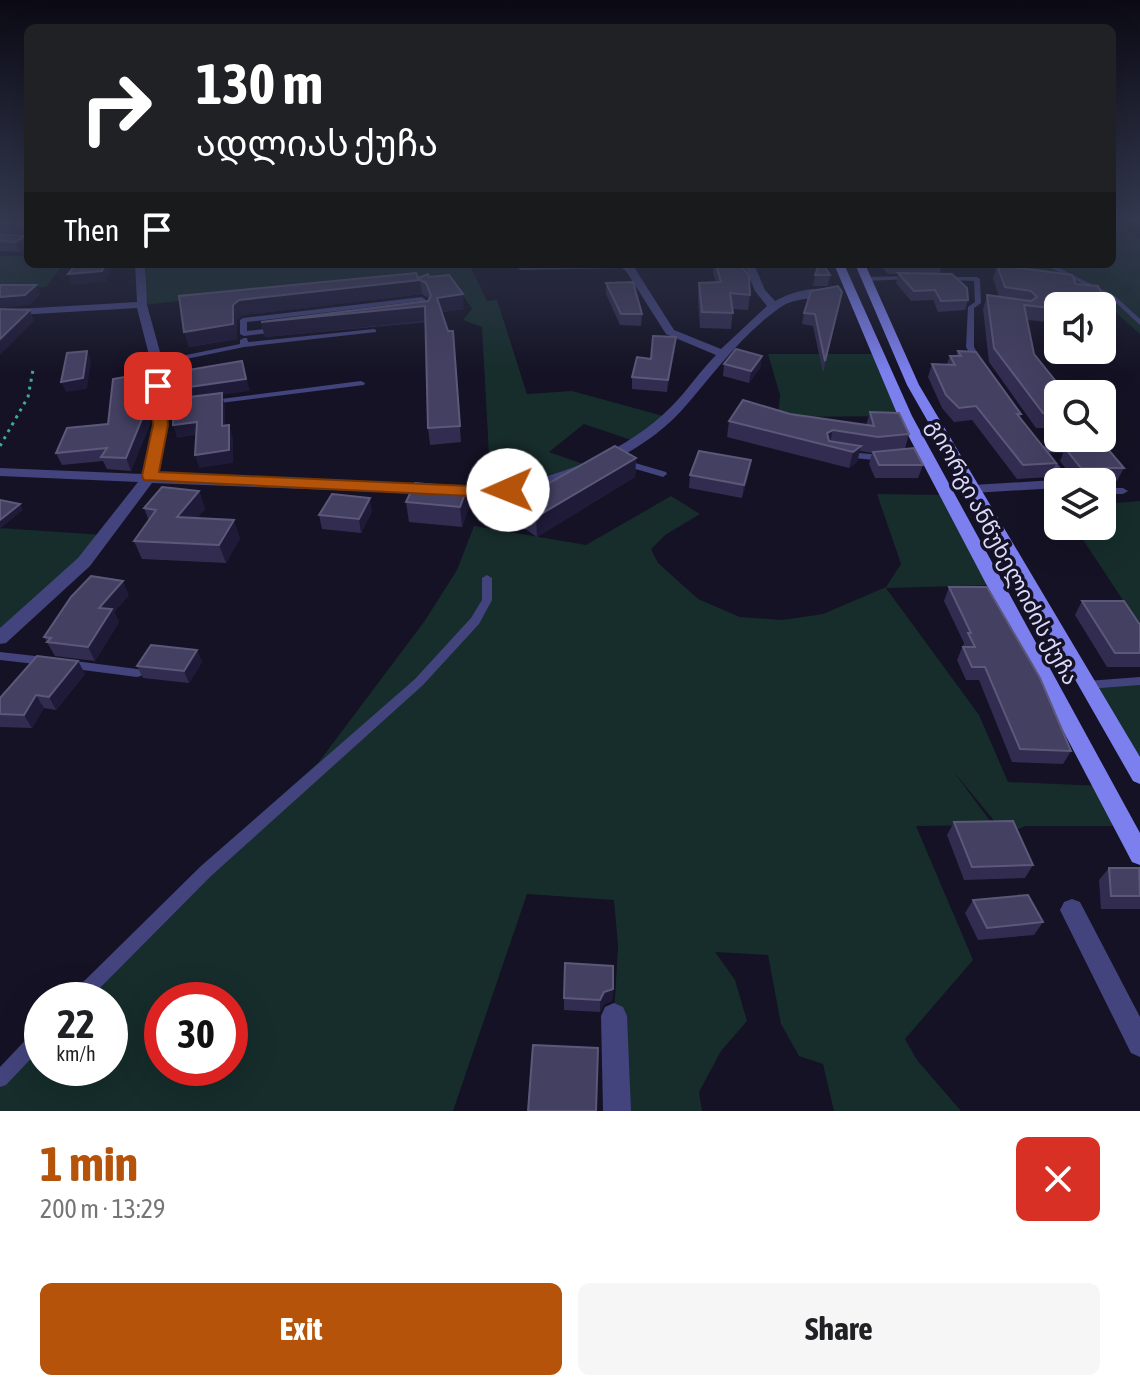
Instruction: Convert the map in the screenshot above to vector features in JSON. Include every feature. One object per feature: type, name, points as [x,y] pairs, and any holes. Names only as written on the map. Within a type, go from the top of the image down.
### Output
[{"type":"main road","name":"გიორგი ანწუხელიძის ქუჩა","points":[[842,271],[918,454],[1140,855]]},
{"type":"main road","name":"გიორგი ანწუხელიძის ქუჩა","points":[[863,271],[913,385],[1140,775]]},
{"type":"street","points":[[0,638],[84,562],[150,476],[161,425],[157,363],[142,305],[140,271]]},
{"type":"street","points":[[631,271],[670,332],[724,354]]},
{"type":"street","points":[[752,271],[760,291],[773,306]]},
{"type":"street","points":[[0,472],[491,492],[525,489],[609,455],[646,434],[676,409],[724,354],[773,306],[789,298],[834,292]]},
{"type":"street","points":[[0,313],[142,305]]},
{"type":"street","points":[[975,356],[986,372]]},
{"type":"street","points":[[1030,436],[1053,468]]},
{"type":"street","points":[[973,489],[1044,485]]},
{"type":"street","points":[[1072,910],[1140,1044]]},
{"type":"street","points":[[614,1016],[617,1111]]},
{"type":"lane","points":[[863,271],[917,277]]},
{"type":"lane","points":[[1060,271],[1113,297],[1140,323]]},
{"type":"lane","points":[[930,277],[977,279],[978,303]]},
{"type":"lane","points":[[244,334],[427,312],[422,299],[243,320],[244,345]]},
{"type":"lane","points":[[975,356],[970,347],[971,307],[978,303],[990,305]]},
{"type":"lane","points":[[157,363],[244,345],[374,331]]},
{"type":"lane","points":[[206,403],[361,383]]},
{"type":"lane","points":[[159,409],[175,407]]},
{"type":"lane","points":[[1039,449],[1044,449]]},
{"type":"lane","points":[[829,452],[874,459],[899,456]]},
{"type":"lane","points":[[609,455],[634,468],[663,474]]},
{"type":"lane","points":[[1116,491],[1123,491]]},
{"type":"lane","points":[[95,982],[206,871],[419,682],[475,621],[487,600],[487,578]]},
{"type":"lane","points":[[0,656],[137,673]]},
{"type":"lane","points":[[1087,685],[1140,681]]},
{"type":"lane","points":[[0,1079],[24,1054]]},
{"type":"path","points":[[0,446],[28,397],[33,370]]},
{"type":"green space","points":[[0,271],[59,271],[46,287],[0,288]]},
{"type":"green space","points":[[146,271],[472,271],[487,301],[497,300],[527,394],[572,391],[667,417],[634,441],[584,424],[549,452],[586,465],[491,492],[482,327],[463,320],[472,309],[462,294],[302,292],[142,305]]},
{"type":"green space","points":[[1015,271],[1140,271],[1140,334],[1116,312],[1116,292],[1077,292],[1022,276]]},
{"type":"green space","points":[[768,354],[877,354],[905,416],[778,417],[780,395]]},
{"type":"green space","points":[[877,494],[947,495],[996,585],[886,588],[979,715],[1008,782],[1103,786],[1124,826],[1026,826],[1005,834],[954,772],[993,825],[916,826],[973,960],[905,1039],[917,1060],[961,1111],[834,1111],[823,1064],[799,1056],[781,1024],[768,955],[715,952],[735,980],[747,1021],[721,1051],[699,1092],[702,1111],[617,1111],[614,1016],[618,946],[614,900],[527,894],[453,1111],[0,1111],[0,1072],[24,1047],[24,1086],[128,1086],[128,982],[88,982],[193,874],[318,763],[424,622],[457,570],[474,526],[586,545],[671,496],[700,514],[665,535],[651,549],[658,563],[698,599],[740,617],[782,620],[823,614],[886,587],[901,564]]},
{"type":"green space","points":[[1140,501],[1140,626],[1083,540],[1116,540],[1116,503]]},
{"type":"green space","points":[[0,528],[104,535],[0,637]]},
{"type":"green space","points":[[1140,681],[1140,775],[1087,685]]},
{"type":"building","points":[[71,271],[102,271],[102,271],[68,274]]},
{"type":"building","points":[[718,271],[745,271],[749,276],[750,295],[730,293],[733,313],[702,312],[699,283],[721,282]]},
{"type":"building","points":[[817,271],[827,271],[830,275],[815,275]]},
{"type":"building","points":[[999,271],[1072,275],[1076,284],[1098,286],[1101,292],[1044,292],[1044,307],[1024,305],[1034,354],[1055,380],[1044,380],[1044,413],[994,348],[987,295],[1031,301],[1037,297],[1031,291],[1005,287]]},
{"type":"building","points":[[416,273],[418,278],[428,274],[429,277],[449,275],[463,294],[437,298],[448,331],[453,331],[460,426],[428,428],[425,306],[261,322],[428,301],[431,296],[426,283],[420,280],[239,300],[233,305],[233,324],[184,332],[179,296]]},
{"type":"building","points":[[898,273],[952,274],[967,288],[968,300],[941,301],[935,290],[914,291]]},
{"type":"building","points":[[633,282],[642,314],[621,314],[606,283]]},
{"type":"building","points":[[0,285],[36,285],[25,295],[0,297]]},
{"type":"building","points":[[838,286],[842,292],[825,361],[815,314],[804,313],[811,291]]},
{"type":"building","points":[[0,309],[30,310],[0,339]]},
{"type":"building","points":[[653,336],[676,337],[668,380],[632,377],[637,357],[651,359]]},
{"type":"building","points":[[736,349],[762,356],[751,371],[724,364]]},
{"type":"building","points":[[87,351],[83,378],[61,382],[67,353]]},
{"type":"building","points":[[958,351],[976,352],[1044,452],[1056,463],[1023,465],[976,406],[959,408],[946,395],[932,364],[955,365],[950,356],[961,356]]},
{"type":"building","points":[[242,361],[246,379],[175,389],[176,372]]},
{"type":"building","points":[[136,375],[136,379],[145,378],[146,409],[126,458],[101,457],[107,448],[56,453],[67,428],[108,424],[113,379]]},
{"type":"building","points":[[222,393],[222,426],[229,425],[229,450],[195,455],[197,422],[173,425],[174,399]]},
{"type":"building","points":[[743,400],[790,414],[874,426],[870,412],[899,413],[909,434],[878,437],[833,430],[827,433],[829,441],[861,446],[853,452],[729,421]]},
{"type":"building","points":[[615,446],[636,458],[536,517],[514,503]]},
{"type":"building","points":[[914,448],[923,465],[879,465],[873,452]]},
{"type":"building","points":[[699,451],[751,460],[744,485],[690,475]]},
{"type":"building","points":[[1068,452],[1110,452],[1124,468],[1116,468],[1081,468]]},
{"type":"building","points":[[415,483],[467,488],[460,507],[406,502]]},
{"type":"building","points":[[162,487],[199,491],[177,517],[234,520],[219,545],[134,541],[156,510],[144,508]]},
{"type":"building","points":[[332,494],[370,498],[359,519],[319,515]]},
{"type":"building","points":[[0,500],[20,504],[0,520]]},
{"type":"building","points":[[91,576],[123,581],[99,608],[112,609],[88,647],[47,642],[51,638],[44,637],[71,597]]},
{"type":"building","points":[[949,587],[987,587],[1040,678],[1071,751],[1020,749],[985,667],[972,667],[963,647],[975,647]]},
{"type":"building","points":[[1082,601],[1124,601],[1140,625],[1140,653],[1115,653]]},
{"type":"building","points":[[151,645],[197,650],[184,671],[137,666]]},
{"type":"building","points":[[37,656],[78,661],[49,697],[36,695],[24,715],[0,714],[0,698]]},
{"type":"building","points":[[1013,821],[1033,865],[972,867],[954,822]]},
{"type":"building","points":[[1109,868],[1139,868],[1140,896],[1111,896]]},
{"type":"building","points":[[1028,895],[1043,922],[987,928],[973,900]]},
{"type":"building","points":[[565,963],[613,966],[613,989],[604,992],[600,1000],[564,998]]},
{"type":"building","points":[[533,1045],[598,1048],[596,1111],[528,1111]]},
{"type":"route","points":[[158,386],[161,425],[150,476],[491,492],[508,490]]}]
